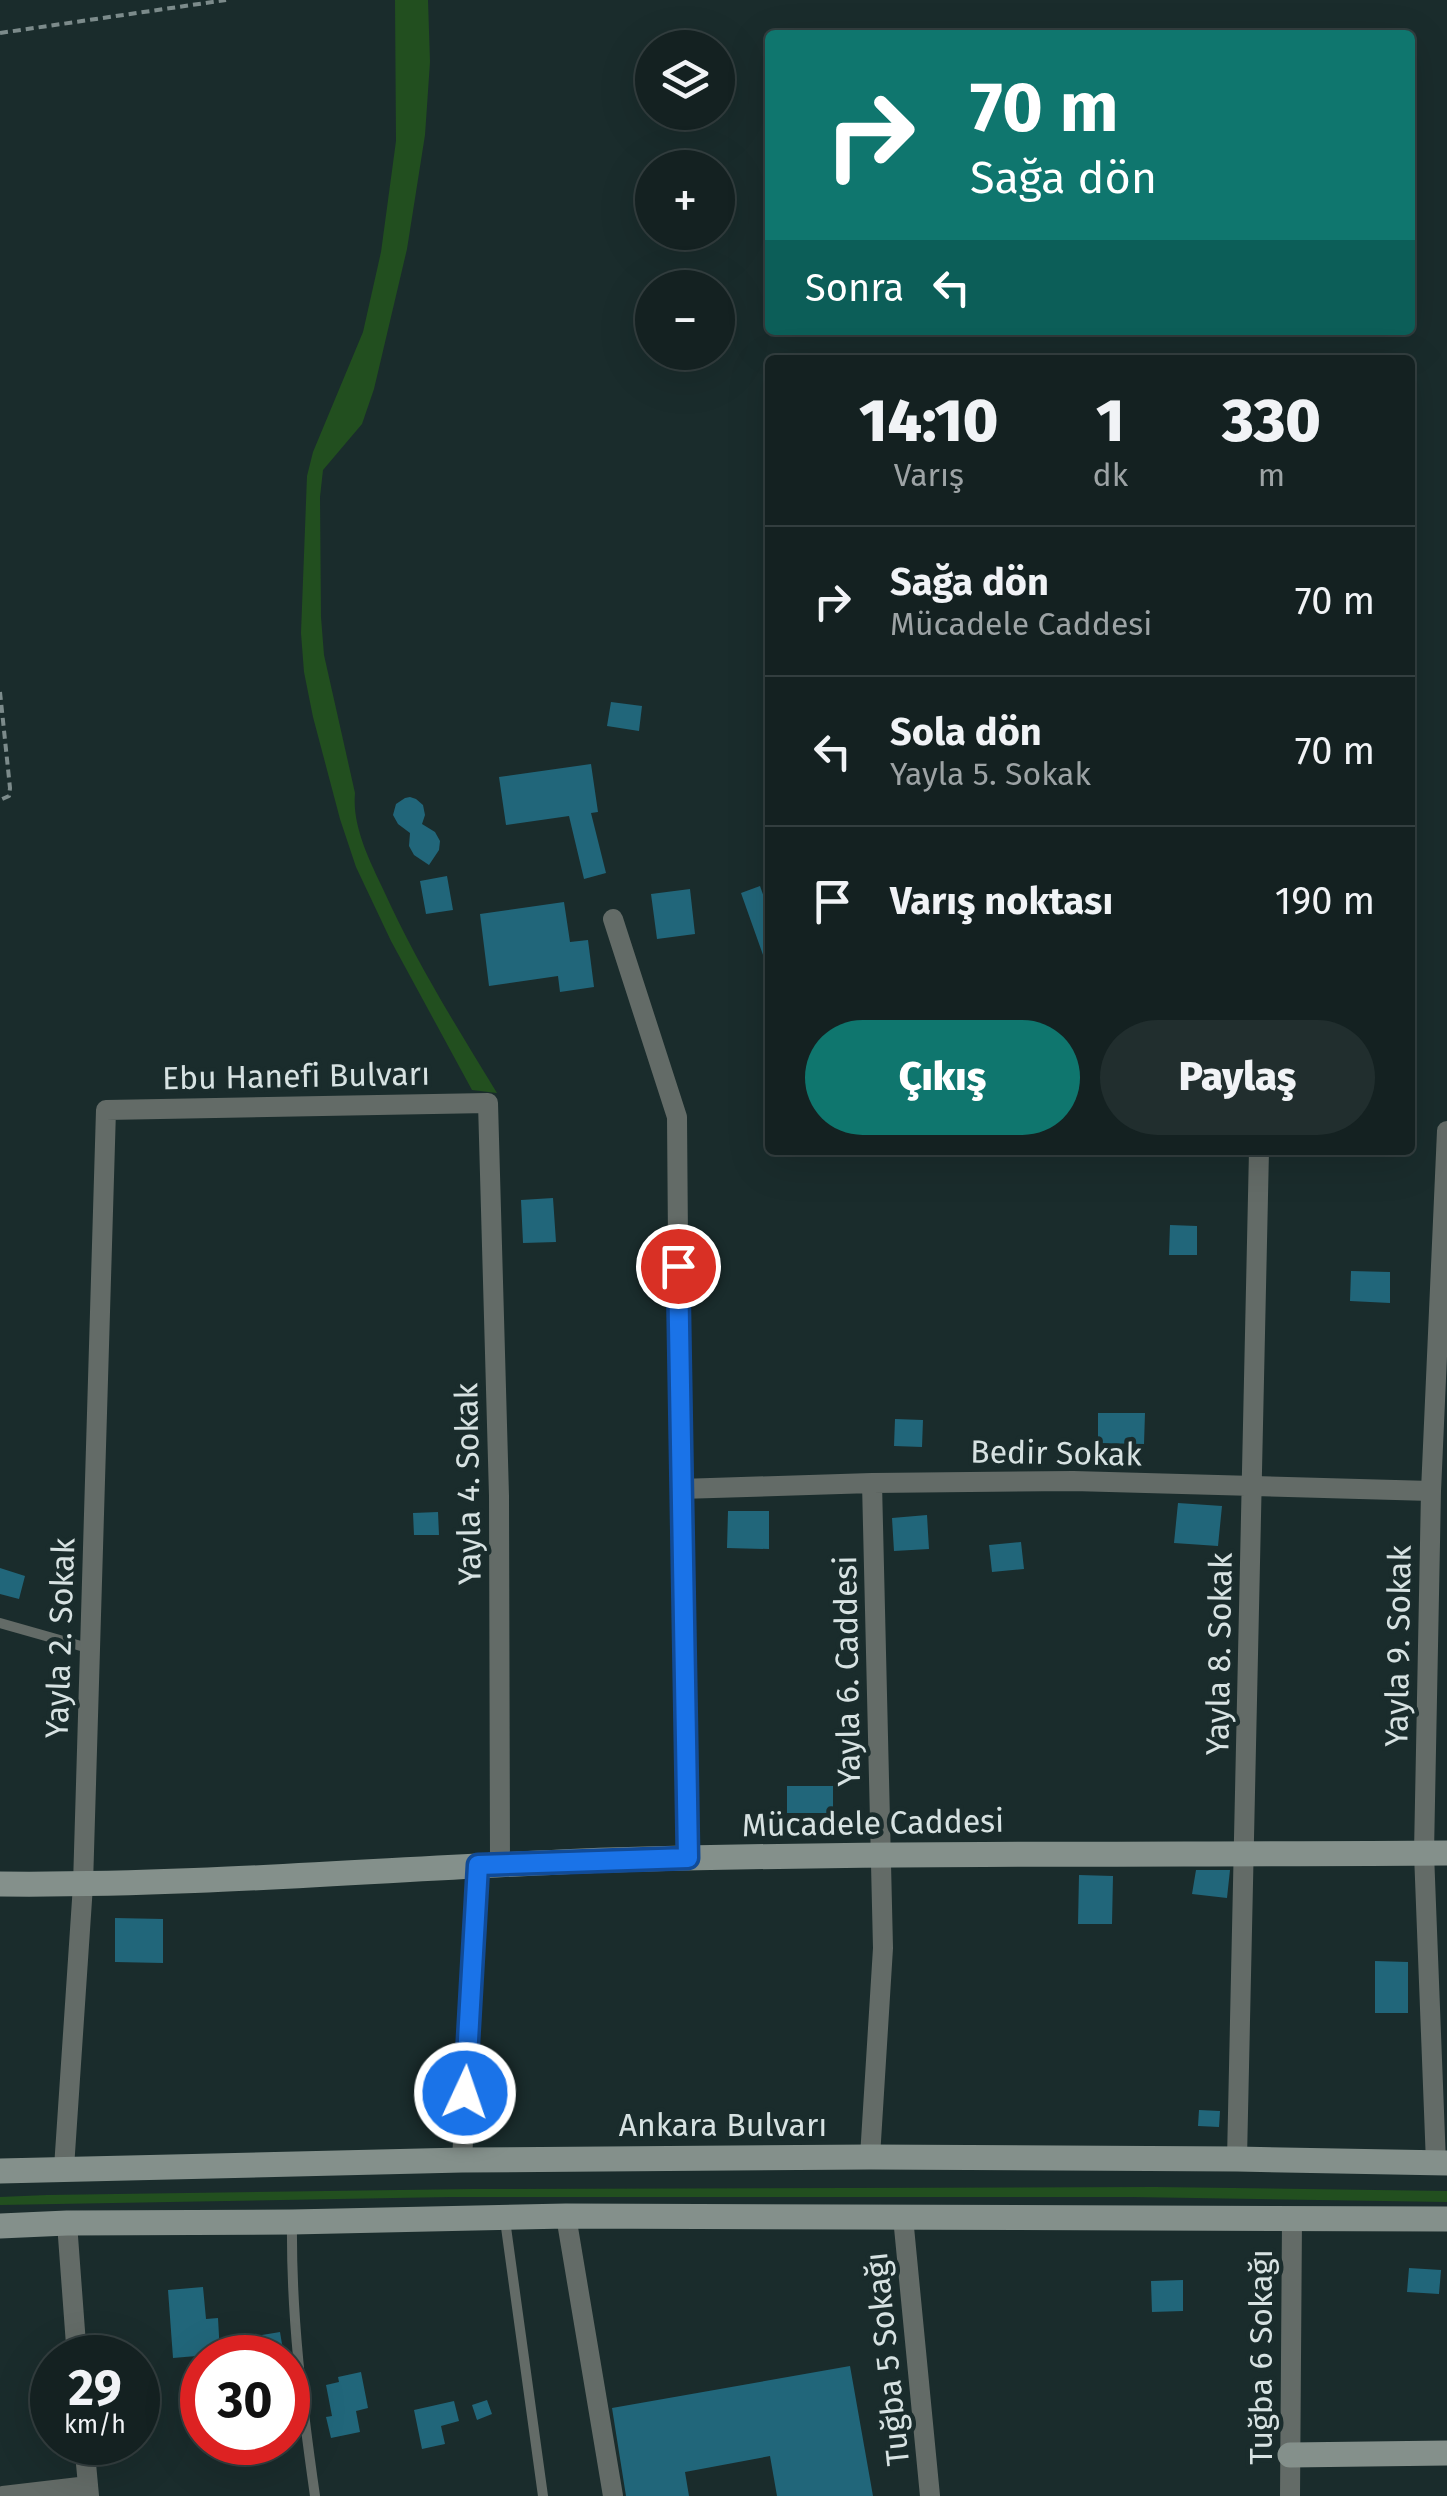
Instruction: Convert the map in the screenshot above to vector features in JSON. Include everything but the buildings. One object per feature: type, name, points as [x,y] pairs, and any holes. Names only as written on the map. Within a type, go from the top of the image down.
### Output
[{"type":"main road","name":"Mücadele Caddesi","points":[[0,1884],[82,1885],[688,1858],[1436,1853]]},
{"type":"main road","name":"Ankara Bulvarı","points":[[0,2170],[462,2160],[870,2157],[1441,2163]]},
{"type":"main road","points":[[0,2226],[566,2216],[1447,2219]]},
{"type":"main road","points":[[1290,2455],[1447,2454]]},
{"type":"street","points":[[613,919],[677,1117],[688,1858]]},
{"type":"street","name":"Ebu Hanefi Bulvarı","points":[[106,1110],[488,1103]]},
{"type":"street","name":"Yayla 4. Sokak","points":[[462,2160],[489,1864],[500,1496],[488,1103]]},
{"type":"street","name":"Yayla 2. Sokak","points":[[64,2168],[82,1885],[106,1110]]},
{"type":"street","name":"Yayla 9. Sokak","points":[[1441,2163],[1431,1490],[1447,1131]]},
{"type":"street","name":"Yayla 8. Sokak","points":[[1237,2159],[1260,1155]]},
{"type":"street","name":"Bedir Sokak","points":[[680,1490],[872,1482],[1073,1481],[1431,1490]]},
{"type":"street","name":"Yayla 6. Caddesi","points":[[870,2157],[884,1948],[872,1482]]},
{"type":"street","points":[[566,2216],[613,2496]]},
{"type":"street","name":"Tuğba 5 Sokağı","points":[[903,2217],[930,2496]]},
{"type":"street","name":"Tuğba 6 Sokağı","points":[[1290,2496],[1292,2219]]},
{"type":"street","points":[[67,2223],[76,2335]]},
{"type":"street","points":[[3,2496],[88,2491],[86,2465]]},
{"type":"lane","points":[[0,1623],[88,1648]]},
{"type":"lane","points":[[504,2217],[543,2496]]},
{"type":"lane","points":[[292,2222],[292,2296],[315,2496]]},
{"type":"path","points":[[0,33],[226,0]]},
{"type":"path","points":[[0,692],[10,788],[8,796],[0,800]]},
{"type":"green space","points":[[395,0],[428,0],[430,62],[425,135],[407,249],[374,389],[362,424],[323,470],[320,497],[324,655],[355,793],[356,818],[367,854],[422,967],[497,1093],[472,1090],[391,941],[356,867],[340,819],[304,672],[301,633],[307,476],[313,452],[363,332],[381,252],[396,141]]},
{"type":"green space","points":[[1155,2187],[1447,2191],[1447,2202],[1132,2197],[450,2197],[0,2205],[0,2197],[47,2195]]},
{"type":"route","points":[[465,2093],[478,1865],[688,1858],[678,1266]]}]
